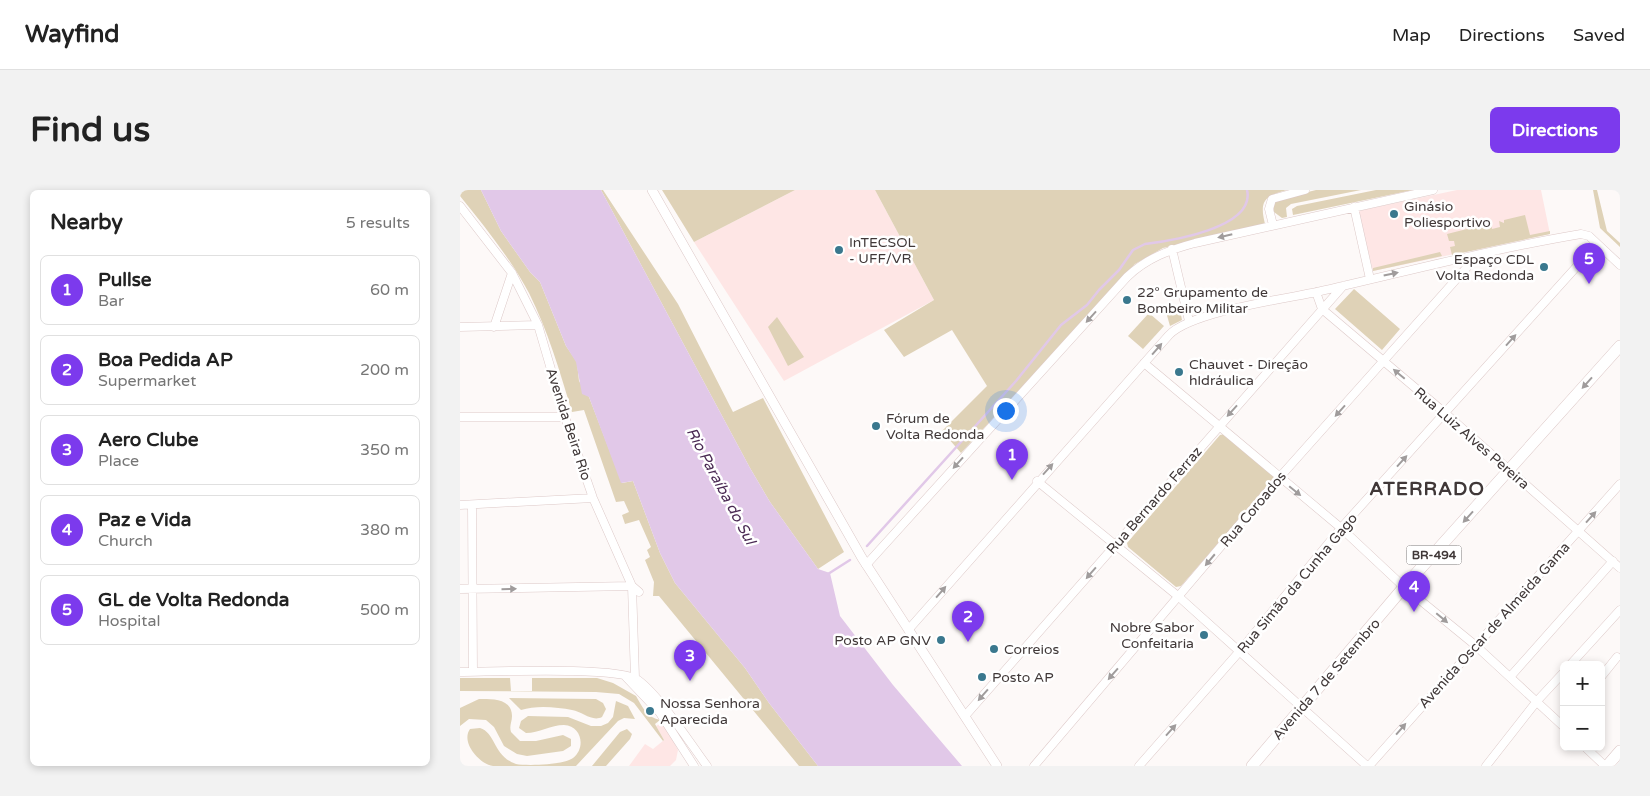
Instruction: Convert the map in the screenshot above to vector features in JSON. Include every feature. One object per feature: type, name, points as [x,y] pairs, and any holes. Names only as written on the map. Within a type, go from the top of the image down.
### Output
[{"type":"main road","name":"Avenida 7 de Setembro","points":[[1252,766],[1404,587],[1510,471],[1620,346]]},
{"type":"main road","points":[[1606,766],[1620,751]]},
{"type":"street","points":[[652,190],[864,562],[997,766]]},
{"type":"street","points":[[1273,225],[1269,206],[1272,199],[1305,190]]},
{"type":"street","points":[[864,562],[1127,277],[1152,258],[1172,249],[1354,206],[1433,190]]},
{"type":"street","name":"Avenida Beira Rio","points":[[460,206],[512,273],[538,325],[564,417],[593,498],[632,586],[636,678]]},
{"type":"street","points":[[1354,206],[1370,279]]},
{"type":"street","points":[[909,629],[1171,332],[1189,321],[1370,279],[1581,234],[1589,236],[1620,264]]},
{"type":"street","name":"Rua Simão da Cunha Gago","points":[[1138,766],[1239,652],[1341,528],[1597,244]]},
{"type":"street","points":[[1172,249],[1189,321]]},
{"type":"street","name":"Rua Coroados","points":[[1034,766],[1279,478],[1478,256]]},
{"type":"street","points":[[494,327],[512,273]]},
{"type":"street","name":"Rua Bernardo Ferraz","points":[[965,716],[1115,546],[1218,425],[1343,286]]},
{"type":"street","points":[[1316,292],[1322,309]]},
{"type":"street","name":"Rua Luiz Alves Pereira","points":[[1322,309],[1445,413],[1620,568]]},
{"type":"street","points":[[460,327],[538,325]]},
{"type":"street","points":[[1144,364],[1341,528],[1404,587],[1475,645],[1560,722]]},
{"type":"street","points":[[460,416],[564,417]]},
{"type":"street","points":[[1037,482],[1179,597],[1368,766]]},
{"type":"street","name":"Avenida Oscar de Almeida Gama","points":[[1368,766],[1620,484]]},
{"type":"street","points":[[460,505],[593,498]]},
{"type":"street","points":[[472,505],[473,672]]},
{"type":"street","points":[[1510,676],[1612,561]]},
{"type":"street","points":[[460,589],[632,586],[639,592]]},
{"type":"street","points":[[1574,661],[1620,610]]},
{"type":"street","points":[[1605,672],[1617,657]]},
{"type":"street","points":[[624,675],[634,658]]},
{"type":"street","points":[[460,672],[590,672],[636,678],[649,691],[707,766]]},
{"type":"street","points":[[624,675],[660,713],[694,766]]},
{"type":"street","points":[[1486,766],[1537,701],[1560,676]]},
{"type":"street","points":[[1589,751],[1606,766]]},
{"type":"shaded area","points":[[460,190],[481,190],[501,231],[530,272],[540,282],[566,346],[577,362],[579,381],[589,397],[622,483],[633,481],[660,553],[675,583],[745,668],[769,703],[818,766],[799,766],[659,596],[653,596],[654,582],[645,560],[650,557],[647,550],[651,547],[639,520],[625,524],[622,515],[629,512],[624,501],[616,502],[584,410],[572,412],[548,337],[536,307],[522,280],[505,255],[460,196]]},
{"type":"shaded area","points":[[601,190],[603,190],[678,304],[733,412],[763,398],[844,552],[818,569],[770,502],[750,468]]},
{"type":"shaded area","points":[[662,190],[795,190],[694,242]]},
{"type":"shaded area","points":[[795,190],[875,190],[934,300],[784,381],[694,242]]},
{"type":"shaded area","points":[[875,190],[1287,190],[1273,194],[1266,200],[1263,209],[1265,224],[1163,248],[1135,264],[961,453],[942,431],[987,386],[952,330],[904,357],[884,330],[934,300]]},
{"type":"shaded area","points":[[1316,190],[1361,190],[1291,204],[1286,208],[1287,217],[1282,218],[1274,212],[1274,202]]},
{"type":"shaded area","points":[[1376,190],[1413,190],[1293,215],[1292,209],[1297,206]]},
{"type":"shaded area","points":[[1457,190],[1541,190],[1550,234],[1373,271],[1358,211]]},
{"type":"shaded area","points":[[1593,190],[1597,190],[1607,231],[1620,243],[1620,247],[1600,228]]},
{"type":"shaded area","points":[[1525,215],[1530,235],[1550,231],[1550,234],[1452,255],[1450,247],[1455,246],[1454,241],[1449,241],[1447,234],[1491,223],[1492,229],[1500,227],[1499,221],[1504,223],[1504,220]]},
{"type":"shaded area","points":[[1440,252],[1442,256],[1373,271],[1373,268]]},
{"type":"shaded area","points":[[1354,289],[1400,329],[1382,350],[1335,309]]},
{"type":"shaded area","points":[[1179,305],[1182,320],[1170,326],[1166,312],[1167,308]]},
{"type":"shaded area","points":[[1149,313],[1164,326],[1143,349],[1128,336]]},
{"type":"shaded area","points":[[777,317],[804,357],[788,366],[768,327]]},
{"type":"shaded area","points":[[1225,434],[1274,476],[1273,480],[1181,586],[1176,587],[1128,547],[1127,543],[1220,435]]},
{"type":"shaded area","points":[[460,678],[510,678],[511,691],[532,691],[532,678],[597,678],[613,683],[636,696],[643,708],[652,717],[660,720],[655,724],[664,740],[634,703],[619,694],[596,692],[460,691]]},
{"type":"shaded area","points":[[509,698],[596,699],[603,703],[606,709],[602,717],[598,718],[560,708],[540,707],[521,710]]},
{"type":"shaded area","points":[[479,699],[500,701],[509,706],[512,716],[511,732],[520,741],[536,741],[563,735],[571,739],[571,746],[563,751],[527,756],[517,754],[504,746],[494,727],[486,720],[469,719],[460,726],[460,708]]},
{"type":"shaded area","points":[[616,701],[628,706],[635,719],[624,718],[618,721],[576,766],[488,765],[473,752],[468,741],[470,729],[480,728],[489,735],[503,756],[516,764],[536,765],[562,762],[573,758],[580,749],[580,738],[575,729],[570,726],[559,725],[526,733],[519,728],[521,721],[528,716],[568,717],[591,726],[601,726],[608,723],[613,717]]},
{"type":"shaded area","points":[[663,722],[678,750],[676,760],[670,766],[629,766],[645,744],[653,749],[664,740],[656,726]]},
{"type":"shaded area","points":[[627,729],[632,734],[630,739],[606,766],[592,766],[620,732]]},
{"type":"water","name":"Rio Paraíba do Sul","points":[[481,190],[601,190],[770,502],[818,569],[830,573],[840,616],[893,685],[962,766],[818,766],[769,703],[745,668],[675,583],[660,553],[633,481],[621,483],[589,397],[582,394],[576,362],[566,346],[540,282],[530,272],[501,231]]},
{"type":"waterway","points":[[867,546],[1016,381],[1061,325],[1087,305],[1119,270],[1133,250],[1145,244],[1191,236],[1225,223],[1238,214],[1246,203],[1247,190]]},
{"type":"waterway","points":[[828,574],[850,560]]},
{"type":"place","name":"Ginásio Poliesportivo","points":[[1394,214]]},
{"type":"place","name":"InTECSOL - UFF/VR","points":[[839,250]]},
{"type":"place","name":"Espaço CDL Volta Redonda","points":[[1544,267]]},
{"type":"place","name":"GL de Volta Redonda","points":[[1589,284]]},
{"type":"place","name":"22° Grupamento de Bombeiro Militar","points":[[1127,300]]},
{"type":"place","name":"Chauvet - Direção hIdráulica","points":[[1179,372]]},
{"type":"place","name":"Fórum de Volta Redonda","points":[[876,426]]},
{"type":"place","name":"Pullse","points":[[1012,480]]},
{"type":"place","name":"Paz e Vida","points":[[1414,612]]},
{"type":"place","name":"Nobre Sabor Confeitaria","points":[[1204,635]]},
{"type":"place","name":"Posto AP GNV","points":[[941,640]]},
{"type":"place","name":"Boa Pedida AP","points":[[968,642]]},
{"type":"place","name":"Correios","points":[[994,649]]},
{"type":"place","name":"Posto AP","points":[[982,677]]},
{"type":"place","name":"Aero Clube","points":[[690,681]]},
{"type":"place","name":"Nossa Senhora Aparecida","points":[[650,711]]},
{"type":"district","name":"ATERRADO","points":[[1427,488]]}]
